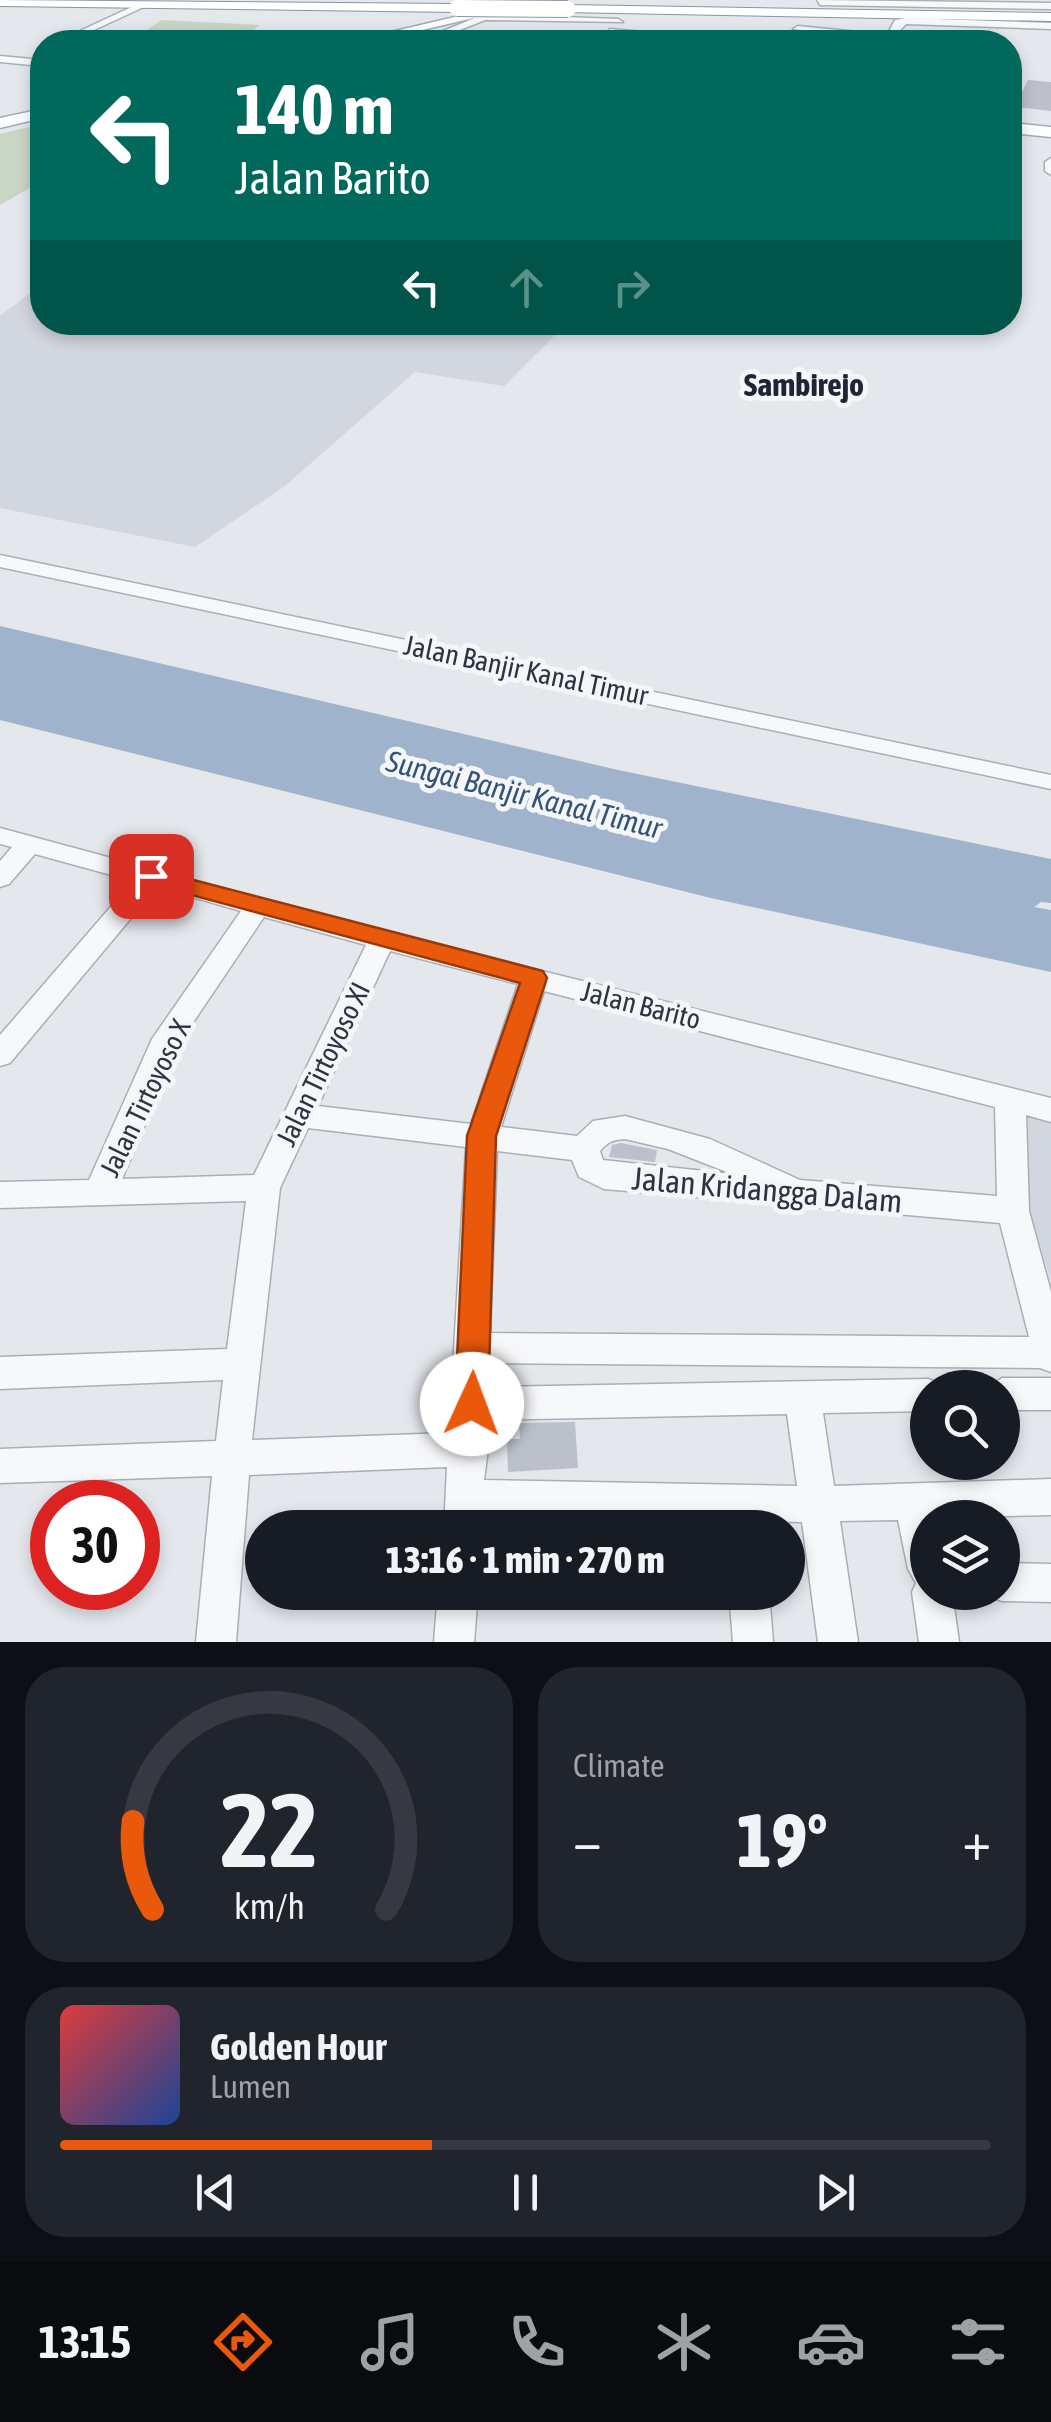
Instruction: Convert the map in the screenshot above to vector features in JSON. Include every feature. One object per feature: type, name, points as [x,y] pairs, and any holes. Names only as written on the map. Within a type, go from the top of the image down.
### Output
[{"type":"highway","points":[[0,2],[460,6]]},
{"type":"highway","points":[[135,3],[1051,16]]},
{"type":"main road","points":[[395,30],[529,0]]},
{"type":"main road","points":[[443,30],[544,0]]},
{"type":"main road","points":[[0,121],[30,114]]},
{"type":"main road","points":[[1022,129],[1051,132]]},
{"type":"street","points":[[820,2],[1051,6]]},
{"type":"street","points":[[84,30],[135,3]]},
{"type":"street","points":[[443,30],[487,17],[618,22],[612,30]]},
{"type":"street","points":[[844,30],[852,22]]},
{"type":"street","points":[[896,30],[898,22],[1051,26]]},
{"type":"street","points":[[955,30],[960,22]]},
{"type":"street","points":[[701,30],[708,24]]},
{"type":"street","points":[[800,30],[800,24],[832,30]]},
{"type":"street","points":[[21,60],[30,56]]},
{"type":"street","points":[[0,59],[30,61]]},
{"type":"street","points":[[1051,162],[1051,171]]},
{"type":"street","name":"Jalan Banjir Kanal Timur","points":[[0,561],[1051,782]]},
{"type":"street","name":"Jalan Barito","points":[[0,836],[382,940],[1051,1110]]},
{"type":"street","points":[[0,878],[30,844]]},
{"type":"street","points":[[0,1055],[151,876]]},
{"type":"street","name":"Jalan Tirtoyoso X","points":[[100,1192],[167,1039],[258,906]]},
{"type":"street","name":"Jalan Tirtoyoso XI","points":[[216,1642],[240,1364],[264,1188],[382,940]]},
{"type":"street","points":[[464,1510],[482,1136],[534,978]]},
{"type":"street","points":[[474,1348],[1050,1355],[1014,1211],[1010,1099]]},
{"type":"street","points":[[299,1115],[584,1149],[607,1128],[691,1145],[796,1192]]},
{"type":"street","points":[[684,1182],[691,1145]]},
{"type":"street","name":"Jalan Kridangga Dalam","points":[[584,1149],[596,1174],[1014,1211]]},
{"type":"street","points":[[0,1195],[264,1188]]},
{"type":"street","points":[[0,1373],[240,1364]]},
{"type":"street","points":[[1020,1394],[1051,1394]]},
{"type":"street","points":[[472,1404],[910,1395]]},
{"type":"street","points":[[804,1396],[838,1642]]},
{"type":"street","points":[[0,1466],[470,1449]]},
{"type":"street","points":[[948,1500],[1051,1497]]},
{"type":"street","points":[[778,1510],[819,1504],[910,1501]]},
{"type":"street","points":[[1020,1583],[1051,1584]]},
{"type":"street","points":[[454,1642],[457,1610]]},
{"type":"street","points":[[750,1610],[753,1642]]},
{"type":"street","points":[[935,1610],[940,1642]]},
{"type":"shaded area","points":[[30,293],[30,335],[555,335],[504,386],[415,372],[285,486],[195,547],[0,508],[0,316]]},
{"type":"shaded area","points":[[1028,1116],[1051,1122],[1051,1282],[1029,1209]]},
{"type":"green space","points":[[162,20],[260,25],[254,30],[146,30]]},
{"type":"green space","points":[[30,127],[30,188],[0,205],[0,134]]},
{"type":"water","name":"Sungai Banjir Kanal Timur","points":[[0,626],[618,770],[1051,859],[1051,903],[1041,902],[1034,907],[1051,910],[1051,972],[711,898],[0,720]]},
{"type":"building","points":[[1028,80],[1051,82],[1051,111],[1022,108],[1022,92]]},
{"type":"building","points":[[612,1145],[657,1150],[655,1162],[609,1157]]},
{"type":"building","points":[[575,1422],[578,1468],[508,1472],[507,1439],[520,1439],[519,1423]]},
{"type":"district","name":"Sambirejo","points":[[804,385]]},
{"type":"route","points":[[151,876],[534,978],[482,1136],[472,1404]]}]
